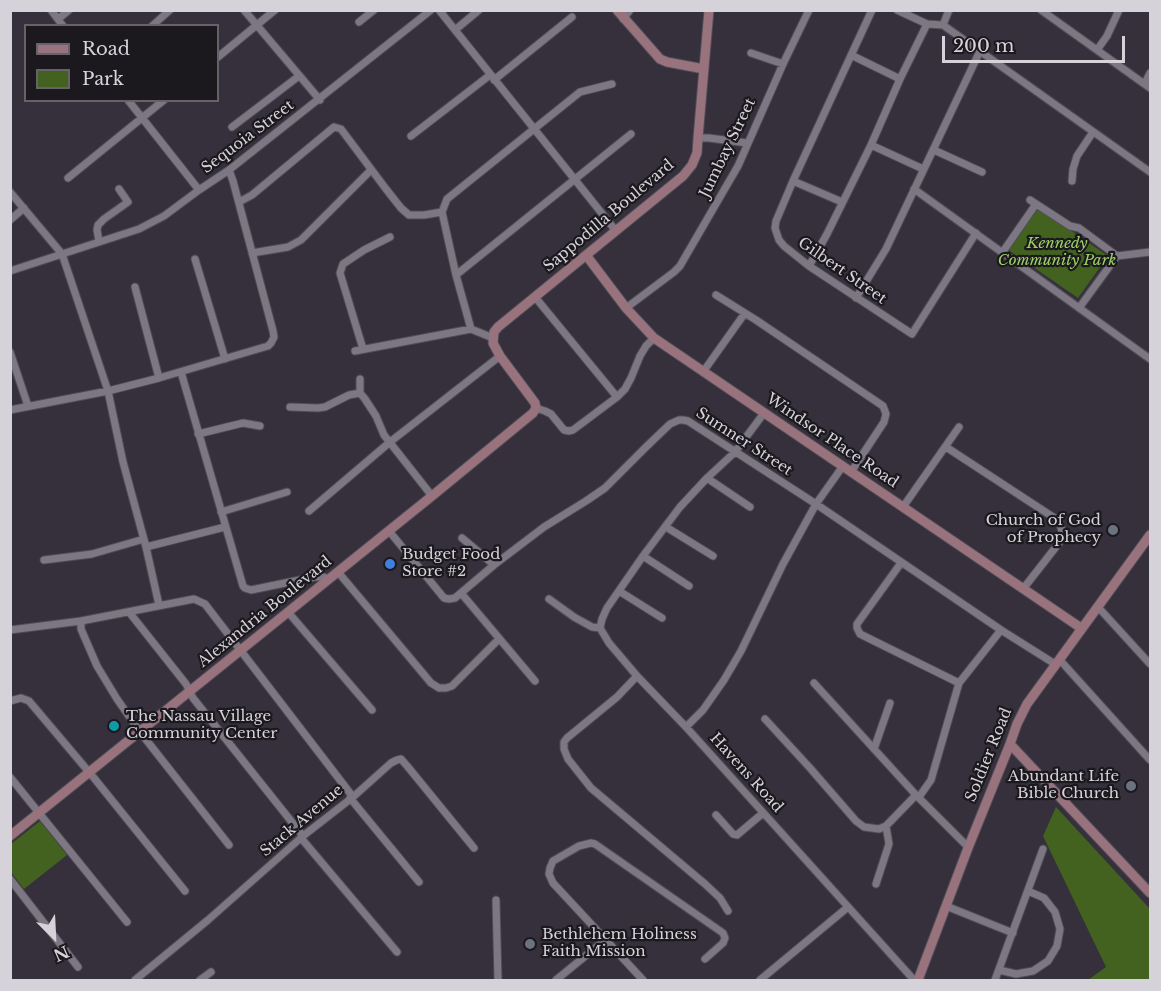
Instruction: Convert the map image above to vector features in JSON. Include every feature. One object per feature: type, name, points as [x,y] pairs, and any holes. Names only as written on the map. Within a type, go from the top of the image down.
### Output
[{"type":"street","points":[[51,10],[61,22],[69,10]]},
{"type":"street","points":[[154,24],[170,10]]},
{"type":"street","points":[[244,10],[320,100]]},
{"type":"street","points":[[219,56],[275,10]]},
{"type":"street","points":[[359,22],[374,10]]},
{"type":"street","name":"Sequoia Street","points":[[10,271],[139,229],[164,216],[229,170],[320,100],[431,10]]},
{"type":"street","points":[[439,10],[616,231]]},
{"type":"street","points":[[455,30],[479,10]]},
{"type":"street","points":[[616,10],[660,59],[704,69]]},
{"type":"street","points":[[623,19],[630,10]]},
{"type":"street","name":"Sappodilla Boulevard","points":[[493,338],[498,327],[683,176],[692,165],[697,153],[710,10]]},
{"type":"street","name":"Jumbay Street","points":[[626,308],[680,266],[738,166],[809,10]]},
{"type":"street","name":"Gilbert Street","points":[[872,10],[776,221],[775,228],[779,240],[809,266],[912,334],[976,233]]},
{"type":"street","points":[[897,10],[927,24],[943,25],[1150,172]]},
{"type":"street","points":[[943,25],[949,10]]},
{"type":"street","points":[[1041,10],[1148,86],[1150,73]]},
{"type":"street","points":[[1097,50],[1107,36],[1119,10]]},
{"type":"street","points":[[411,136],[572,17]]},
{"type":"street","points":[[809,266],[871,144],[927,24]]},
{"type":"street","points":[[856,298],[886,249],[980,51]]},
{"type":"street","points":[[752,53],[783,64]]},
{"type":"street","points":[[851,55],[900,79]]},
{"type":"street","points":[[232,127],[299,76]]},
{"type":"street","points":[[471,329],[442,212],[447,199],[580,92],[612,84]]},
{"type":"street","points":[[130,102],[199,190]]},
{"type":"street","points":[[68,177],[162,102]]},
{"type":"street","points":[[239,202],[252,195],[334,127],[341,129],[401,208],[409,215],[442,212]]},
{"type":"street","points":[[1072,181],[1072,169],[1077,156],[1093,132]]},
{"type":"street","points":[[456,275],[631,134]]},
{"type":"street","points":[[698,138],[747,143]]},
{"type":"street","points":[[871,144],[923,169]]},
{"type":"street","points":[[934,150],[982,172]]},
{"type":"street","points":[[10,410],[108,391],[159,378],[272,343],[273,331],[229,170]]},
{"type":"street","points":[[252,253],[288,247],[301,240],[371,170]]},
{"type":"street","points":[[793,181],[842,202]]},
{"type":"street","points":[[99,242],[98,225],[129,201],[119,189]]},
{"type":"street","points":[[914,189],[1150,359]]},
{"type":"street","points":[[10,192],[62,254],[108,391],[123,462],[159,605]]},
{"type":"street","points":[[1002,253],[1033,202],[1070,226],[1079,228],[1117,256],[1150,252]]},
{"type":"street","points":[[10,220],[24,208]]},
{"type":"street","points":[[390,237],[343,264],[340,273],[359,350],[471,329],[493,338],[493,343],[500,356],[535,403],[536,408],[551,414],[564,430],[573,430],[625,389],[640,356],[654,338]]},
{"type":"street","name":"Windsor Place Road","points":[[586,255],[626,308],[654,338],[1081,628]]},
{"type":"street","points":[[1078,308],[1117,256]]},
{"type":"street","points":[[195,259],[225,359]]},
{"type":"street","points":[[135,287],[159,378]]},
{"type":"street","points":[[686,727],[703,710],[741,651],[783,564],[816,504],[847,469],[886,418],[883,406],[716,295]]},
{"type":"street","points":[[535,297],[617,397]]},
{"type":"street","points":[[703,372],[745,314]]},
{"type":"street","points":[[10,352],[28,406]]},
{"type":"street","points":[[309,511],[390,442],[500,356]]},
{"type":"street","points":[[181,372],[225,527],[245,588],[251,590],[314,577],[328,580]]},
{"type":"street","points":[[360,379],[360,393],[376,416],[384,435],[432,496]]},
{"type":"street","points":[[290,407],[325,407],[349,395],[360,393]]},
{"type":"street","name":"Alexandria Boulevard","points":[[10,836],[526,420],[536,408]]},
{"type":"street","points":[[549,599],[574,617],[592,627],[600,628],[607,608],[680,507],[735,452],[764,413]]},
{"type":"street","name":"Sumner Street","points":[[461,593],[544,527],[606,488],[674,422],[688,421],[816,504],[1001,630],[1057,662],[1150,760]]},
{"type":"street","points":[[198,435],[243,423],[260,426]]},
{"type":"street","points":[[903,507],[959,428]]},
{"type":"street","points":[[946,447],[1056,519],[1060,524],[1063,535],[1059,543],[1023,589]]},
{"type":"street","points":[[707,478],[750,507]]},
{"type":"street","points":[[221,512],[287,492]]},
{"type":"street","points":[[44,560],[92,554],[225,527]]},
{"type":"street","points":[[666,527],[713,556]]},
{"type":"street","points":[[389,531],[444,597],[452,599],[461,593],[535,681]]},
{"type":"street","name":"Soldier Road","points":[[916,981],[927,960],[968,847],[1027,704],[1150,535]]},
{"type":"street","points":[[462,538],[494,565]]},
{"type":"street","points":[[643,556],[689,586]]},
{"type":"street","points":[[901,562],[857,624],[857,628],[860,634],[959,683]]},
{"type":"street","points":[[338,572],[431,684],[439,688],[452,686],[499,639]]},
{"type":"street","points":[[619,591],[662,618]]},
{"type":"street","points":[[10,630],[81,621],[194,599],[205,604],[352,798],[419,882]]},
{"type":"street","points":[[1098,607],[1150,664]]},
{"type":"street","points":[[129,612],[302,837],[396,952]]},
{"type":"street","points":[[288,612],[372,710]]},
{"type":"street","points":[[81,621],[81,629],[97,666],[117,699],[140,732],[229,845]]},
{"type":"street","name":"Havens Road","points":[[600,628],[637,676],[916,981]]},
{"type":"street","points":[[765,719],[856,821],[864,827],[879,829],[886,826],[918,796],[931,780],[959,683],[1001,630]]},
{"type":"street","points":[[637,676],[617,697],[567,738],[564,742],[564,749],[568,759],[591,788],[705,884],[720,898],[728,910]]},
{"type":"street","points":[[814,682],[874,749],[968,847]]},
{"type":"street","points":[[10,701],[21,698],[29,701],[185,891]]},
{"type":"street","points":[[874,749],[890,703]]},
{"type":"street","points":[[1010,744],[1150,893]]},
{"type":"street","name":"Stack Avenue","points":[[135,981],[302,837],[352,798],[391,763],[401,759],[474,848]]},
{"type":"street","points":[[10,777],[127,922]]},
{"type":"street","points":[[716,815],[737,836],[763,813]]},
{"type":"street","points":[[876,884],[889,844],[886,826]]},
{"type":"street","points":[[643,981],[562,894],[549,874],[554,861],[579,846],[595,844],[723,933],[726,938],[723,944],[705,959]]},
{"type":"street","points":[[995,981],[1043,849]]},
{"type":"street","points":[[10,879],[78,967]]},
{"type":"street","points":[[999,970],[1016,974],[1033,971],[1048,961],[1057,946],[1060,929],[1055,912],[1044,898],[1028,891]]},
{"type":"street","points":[[496,900],[498,981]]},
{"type":"street","points":[[946,906],[1012,933]]},
{"type":"street","points":[[760,981],[848,907]]},
{"type":"street","points":[[556,981],[605,940]]},
{"type":"street","points":[[200,981],[211,972]]},
{"type":"green space","name":"Kennedy Community Park","points":[[1037,207],[1108,256],[1078,298],[1007,249]]},
{"type":"green space","points":[[1056,807],[1150,909],[1150,980],[1088,980],[1106,967],[1043,836]]},
{"type":"green space","points":[[40,821],[67,855],[24,889],[11,872],[11,844]]},
{"type":"place","name":"Church of God of Prophecy","points":[[1113,530]]},
{"type":"place","name":"Budget Food Store #2","points":[[390,564]]},
{"type":"place","name":"The Nassau Village Community Center","points":[[114,726]]},
{"type":"place","name":"Abundant Life Bible Church","points":[[1131,786]]},
{"type":"place","name":"Bethlehem Holiness Faith Mission","points":[[530,944]]}]
